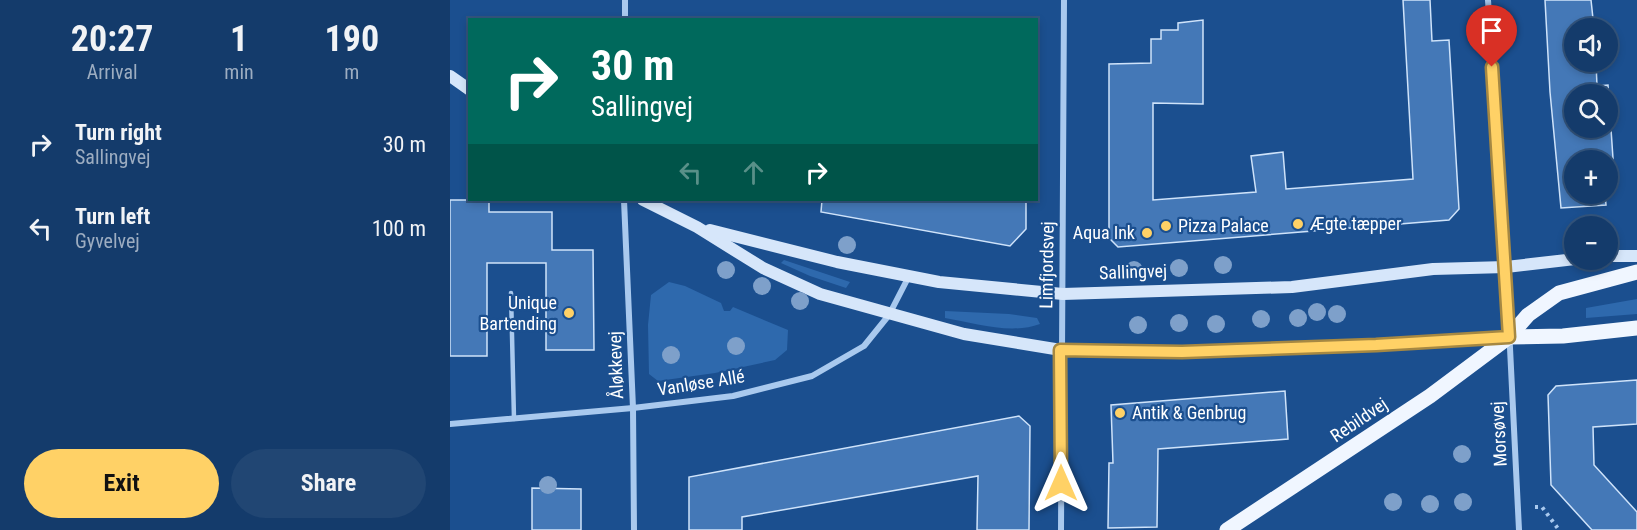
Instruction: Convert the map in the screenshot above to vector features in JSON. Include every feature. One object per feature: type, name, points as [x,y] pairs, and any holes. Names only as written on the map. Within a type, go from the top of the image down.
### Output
[{"type":"main road","points":[[1509,337],[1528,315],[1559,293],[1637,272]]},
{"type":"main road","name":"Sallingvej","points":[[1509,337],[1563,336],[1637,328]]},
{"type":"main road","name":"Rebildvej","points":[[1227,530],[1430,396],[1509,337]]},
{"type":"street","points":[[625,0],[625,18]]},
{"type":"street","name":"Limfjordsvej","points":[[1061,530],[1060,350],[1063,294],[1064,0]]},
{"type":"street","name":"Morsøvej","points":[[1488,0],[1506,267],[1519,530]]},
{"type":"street","points":[[450,76],[468,89]]},
{"type":"street","name":"Åløkkevej","points":[[624,201],[633,408],[634,530]]},
{"type":"street","name":"Sallingvej","points":[[645,201],[697,227],[763,268],[820,294],[964,334],[1060,350],[1182,352],[1509,337]]},
{"type":"street","name":"Sallingvej","points":[[697,227],[837,262],[939,282],[1063,294],[1292,287],[1433,269],[1506,267],[1564,261]]},
{"type":"street","points":[[1618,256],[1637,256]]},
{"type":"street","name":"Vanløse Allé","points":[[450,424],[633,408],[734,396],[812,376],[864,346],[889,315],[909,276]]},
{"type":"lane","points":[[512,293],[514,418]]},
{"type":"path","points":[[1518,507],[1542,507],[1559,530]]},
{"type":"shaded area","points":[[784,260],[850,282],[846,288],[810,276],[781,263]]},
{"type":"shaded area","points":[[669,282],[685,286],[721,303],[724,311],[730,311],[733,307],[788,330],[787,350],[775,360],[715,373],[658,381],[649,374],[648,325],[651,295]]},
{"type":"shaded area","points":[[1637,299],[1637,314],[1586,318],[1586,308]]},
{"type":"shaded area","points":[[945,311],[1009,314],[1037,318],[1040,324],[1017,328],[992,327],[945,318]]},
{"type":"building","points":[[1403,0],[1430,0],[1432,41],[1449,40],[1459,209],[1449,220],[1118,247],[1109,238],[1109,64],[1151,63],[1151,39],[1161,39],[1161,30],[1178,30],[1178,23],[1203,20],[1203,104],[1153,103],[1153,200],[1256,192],[1251,156],[1283,152],[1286,189],[1413,179]]},
{"type":"building","points":[[1545,0],[1591,0],[1593,18],[1564,18],[1564,72],[1596,72],[1597,84],[1564,84],[1564,138],[1612,138],[1612,150],[1564,150],[1564,204],[1606,205],[1561,208],[1550,92]]},
{"type":"building","points":[[450,200],[489,201],[489,212],[552,212],[552,250],[593,250],[594,350],[546,350],[546,263],[487,263],[487,356],[450,356]]},
{"type":"building","points":[[822,201],[1026,201],[1026,229],[1010,246],[821,212]]},
{"type":"building","points":[[1637,380],[1637,424],[1593,427],[1594,465],[1637,512],[1637,530],[1592,530],[1551,485],[1548,395],[1556,386]]},
{"type":"building","points":[[1285,391],[1288,439],[1158,449],[1157,527],[1108,528],[1109,463],[1113,463],[1111,405]]},
{"type":"building","points":[[1019,416],[1030,426],[1029,530],[977,530],[978,476],[742,517],[742,530],[689,530],[689,477]]},
{"type":"building","points":[[532,488],[581,489],[581,530],[532,530]]},
{"type":"place","name":"Ægte tæpper","points":[[1298,224]]},
{"type":"place","name":"Pizza Palace","points":[[1166,226]]},
{"type":"place","name":"Aqua Ink","points":[[1147,233]]},
{"type":"place","name":"Unique Bartending","points":[[569,313]]},
{"type":"place","name":"Antik & Genbrug","points":[[1120,413]]},
{"type":"route","points":[[1061,483],[1060,350],[1182,352],[1376,345],[1509,337],[1492,67]]}]
